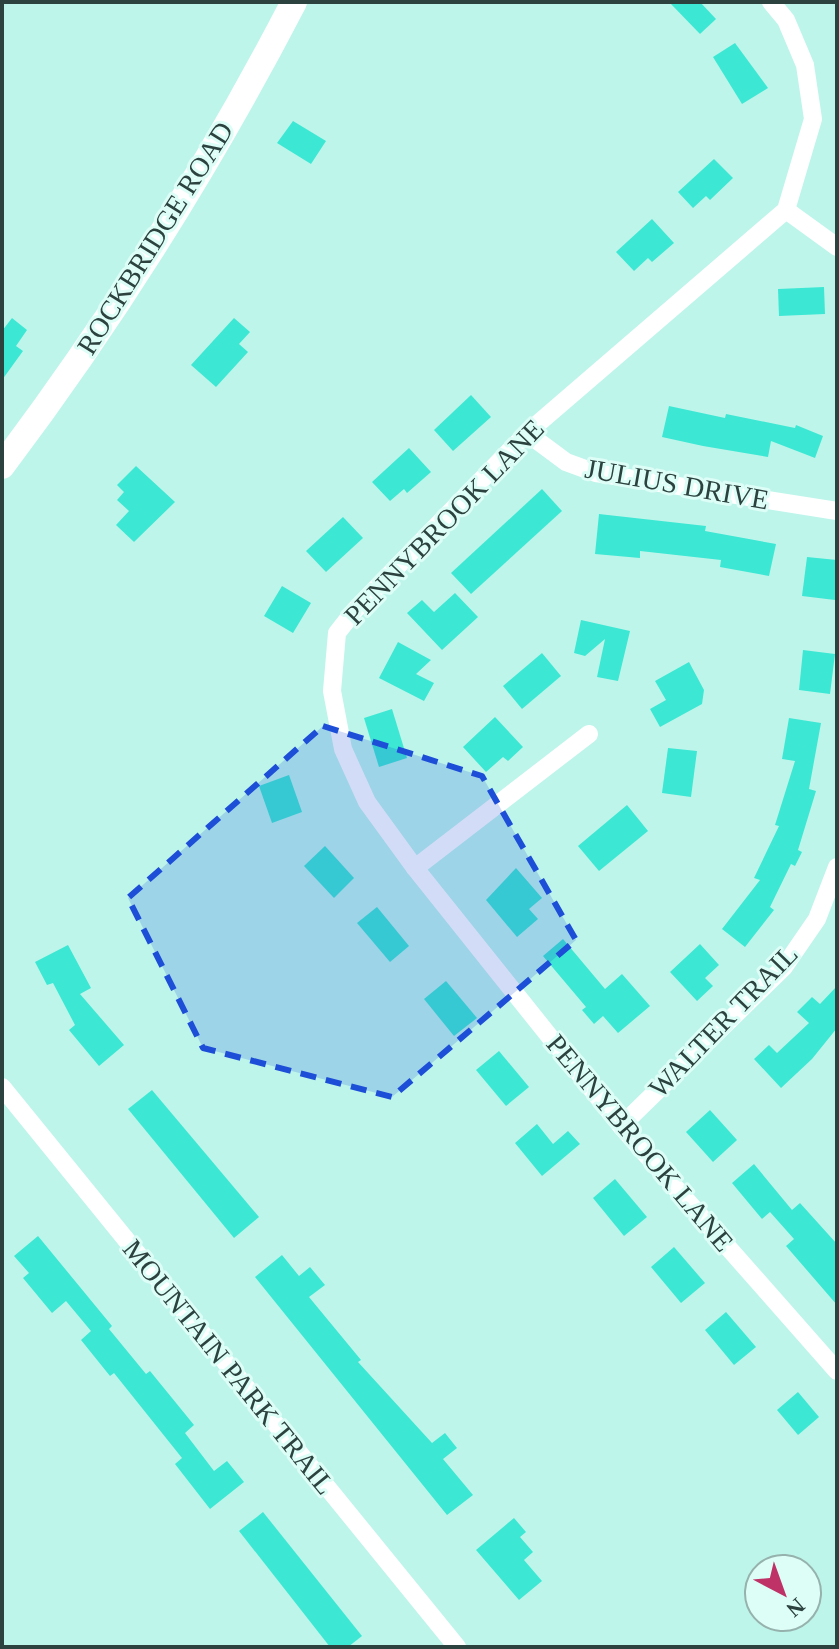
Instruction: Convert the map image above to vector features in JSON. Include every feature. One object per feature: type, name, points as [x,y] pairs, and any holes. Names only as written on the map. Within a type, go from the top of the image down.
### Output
[{"type":"main road","name":"ROCKBRIDGE ROAD","points":[[2,466],[61,388],[190,188],[294,2]]},
{"type":"street","points":[[771,2],[786,20],[805,65],[813,119],[786,210],[837,247]]},
{"type":"street","name":"PENNYBROOK LANE","points":[[786,210],[527,433],[355,610],[337,633],[332,691],[343,749],[367,802],[415,868],[621,1126],[837,1371]]},
{"type":"street","name":"JULIUS DRIVE","points":[[527,433],[566,462],[596,473],[837,511]]},
{"type":"street","points":[[415,868],[589,734]]},
{"type":"street","name":"WALTER TRAIL","points":[[621,1126],[784,967],[817,919],[837,867]]},
{"type":"street","name":"MOUNTAIN PARK TRAIL","points":[[2,1087],[457,1647]]},
{"type":"highlighted area","points":[[323,726],[482,776],[576,940],[392,1097],[203,1048],[128,898]]},
{"type":"building","points":[[669,2],[700,2],[716,19],[700,34]]},
{"type":"building","points":[[735,43],[768,88],[742,104],[713,57]]},
{"type":"building","points":[[293,121],[326,141],[311,164],[277,143]]},
{"type":"building","points":[[714,159],[733,178],[710,200],[706,196],[693,208],[678,192]]},
{"type":"building","points":[[652,219],[674,243],[652,262],[648,258],[634,271],[616,252]]},
{"type":"building","points":[[824,287],[825,314],[779,316],[778,289]]},
{"type":"building","points":[[12,318],[27,330],[16,346],[23,351],[2,380],[2,331]]},
{"type":"building","points":[[234,318],[250,332],[239,344],[248,352],[216,387],[191,365]]},
{"type":"building","points":[[471,395],[491,417],[453,451],[434,430]]},
{"type":"building","points":[[669,406],[725,418],[726,414],[795,428],[796,425],[823,436],[815,458],[771,441],[768,457],[703,446],[662,437]]},
{"type":"building","points":[[409,448],[431,472],[407,493],[404,489],[390,501],[372,482]]},
{"type":"building","points":[[136,466],[175,502],[134,542],[116,525],[129,511],[117,500],[124,492],[117,485]]},
{"type":"building","points":[[542,489],[562,511],[471,594],[451,573]]},
{"type":"building","points":[[599,514],[706,526],[705,531],[776,544],[769,576],[720,567],[721,560],[640,551],[640,558],[595,554]]},
{"type":"building","points":[[343,517],[363,538],[326,572],[306,551]]},
{"type":"building","points":[[807,557],[837,560],[835,600],[802,596]]},
{"type":"building","points":[[282,586],[311,603],[293,633],[264,616]]},
{"type":"building","points":[[455,593],[478,617],[442,650],[407,613],[422,600],[434,612]]},
{"type":"building","points":[[581,620],[630,631],[618,681],[597,677],[605,639],[585,656],[574,653]]},
{"type":"building","points":[[398,642],[431,660],[416,674],[434,683],[424,701],[379,678]]},
{"type":"building","points":[[803,650],[835,654],[830,694],[799,690]]},
{"type":"building","points":[[542,653],[561,676],[522,709],[503,686]]},
{"type":"building","points":[[689,662],[704,690],[702,704],[660,727],[650,709],[666,700],[655,681]]},
{"type":"building","points":[[392,709],[407,758],[379,767],[364,718]]},
{"type":"building","points":[[495,717],[523,747],[508,761],[503,757],[486,772],[463,747]]},
{"type":"building","points":[[789,718],[821,723],[809,789],[816,791],[798,850],[802,852],[795,866],[791,864],[770,907],[774,910],[745,947],[722,929],[760,880],[754,878],[779,826],[775,825],[795,761],[782,759]]},
{"type":"building","points":[[668,748],[697,751],[691,797],[662,793]]},
{"type":"building","points":[[289,775],[302,812],[272,823],[259,786]]},
{"type":"building","points":[[627,805],[648,831],[599,871],[578,846]]},
{"type":"building","points":[[325,846],[354,878],[334,898],[304,866]]},
{"type":"building","points":[[516,868],[542,898],[529,909],[538,919],[517,937],[486,900]]},
{"type":"building","points":[[377,907],[409,946],[390,962],[357,923]]},
{"type":"building","points":[[563,939],[605,989],[622,974],[650,1006],[618,1033],[603,1016],[594,1024],[582,1010],[586,1007],[543,956]]},
{"type":"building","points":[[700,944],[719,965],[705,978],[713,986],[697,1001],[670,972]]},
{"type":"building","points":[[68,945],[91,988],[80,994],[124,1045],[99,1066],[69,1030],[75,1025],[53,983],[47,985],[35,962]]},
{"type":"building","points":[[446,981],[477,1018],[454,1036],[424,999]]},
{"type":"building","points":[[837,986],[837,1028],[812,1059],[781,1088],[754,1059],[769,1045],[777,1053],[809,1023],[797,1012],[812,997],[820,1004]]},
{"type":"building","points":[[499,1051],[529,1087],[506,1106],[476,1070]]},
{"type":"building","points":[[152,1090],[259,1217],[234,1238],[128,1109]]},
{"type":"building","points":[[710,1110],[737,1140],[713,1162],[686,1132]]},
{"type":"building","points":[[537,1124],[553,1144],[568,1131],[580,1144],[542,1176],[515,1143]]},
{"type":"building","points":[[754,1164],[792,1210],[800,1203],[837,1244],[837,1305],[786,1246],[794,1239],[770,1212],[762,1219],[732,1183]]},
{"type":"building","points":[[615,1179],[647,1217],[624,1236],[593,1198]]},
{"type":"building","points":[[38,1236],[112,1326],[109,1329],[146,1374],[150,1371],[194,1425],[185,1433],[214,1471],[227,1461],[244,1482],[210,1509],[175,1464],[182,1458],[114,1373],[110,1376],[81,1340],[91,1331],[66,1301],[52,1313],[23,1278],[29,1273],[14,1256]]},
{"type":"building","points":[[674,1247],[705,1283],[681,1303],[651,1267]]},
{"type":"building","points":[[282,1255],[299,1276],[310,1267],[325,1285],[309,1297],[361,1360],[358,1362],[432,1443],[445,1433],[457,1448],[443,1459],[473,1495],[447,1515],[255,1277]]},
{"type":"building","points":[[726,1312],[756,1347],[734,1365],[705,1330]]},
{"type":"building","points":[[798,1392],[819,1417],[798,1435],[777,1410]]},
{"type":"building","points":[[263,1512],[362,1636],[348,1647],[330,1647],[239,1531]]},
{"type":"building","points":[[514,1518],[526,1532],[520,1537],[533,1552],[524,1560],[542,1581],[519,1600],[476,1550]]}]
